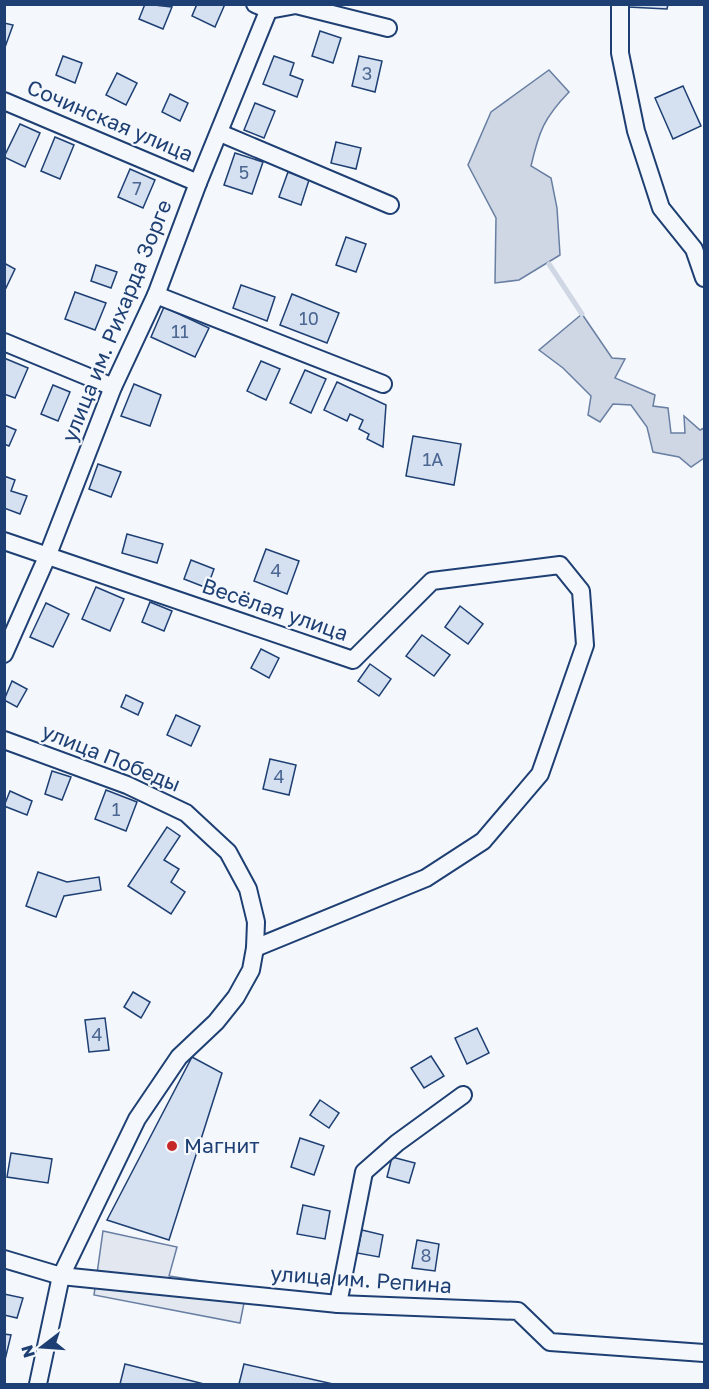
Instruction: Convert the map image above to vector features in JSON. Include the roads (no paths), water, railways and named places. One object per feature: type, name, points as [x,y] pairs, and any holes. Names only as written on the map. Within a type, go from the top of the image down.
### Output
[{"type":"street","points":[[620,4],[620,53],[636,131],[661,208],[699,248],[705,278]]},
{"type":"street","points":[[265,6],[296,5],[388,28]]},
{"type":"street","name":"улица им. Рихарда Зорге","points":[[4,654],[47,557],[113,387],[156,295],[198,183],[220,133],[265,6]]},
{"type":"street","name":"Сочинская улица","points":[[4,101],[198,183]]},
{"type":"street","points":[[220,133],[390,205]]},
{"type":"street","points":[[156,295],[383,384]]},
{"type":"street","points":[[4,342],[113,387]]},
{"type":"street","name":"Весёлая улица","points":[[4,541],[353,660],[432,581],[560,565],[581,591],[585,645],[540,774],[483,841],[426,878],[255,948]]},
{"type":"street","name":"улица Победы","points":[[4,740],[127,785],[186,813],[228,852],[248,889],[256,921],[251,970],[236,996],[216,1022],[179,1057],[137,1119],[61,1276],[38,1384]]},
{"type":"street","points":[[338,1304],[364,1172],[397,1143],[463,1095]]},
{"type":"street","name":"улица им. Репина","points":[[4,1259],[61,1276],[338,1304],[518,1311],[550,1342],[705,1353]]},
{"type":"waterway","points":[[549,264],[582,314]]},
{"type":"place","name":"Магнит","points":[[172,1146]]}]
